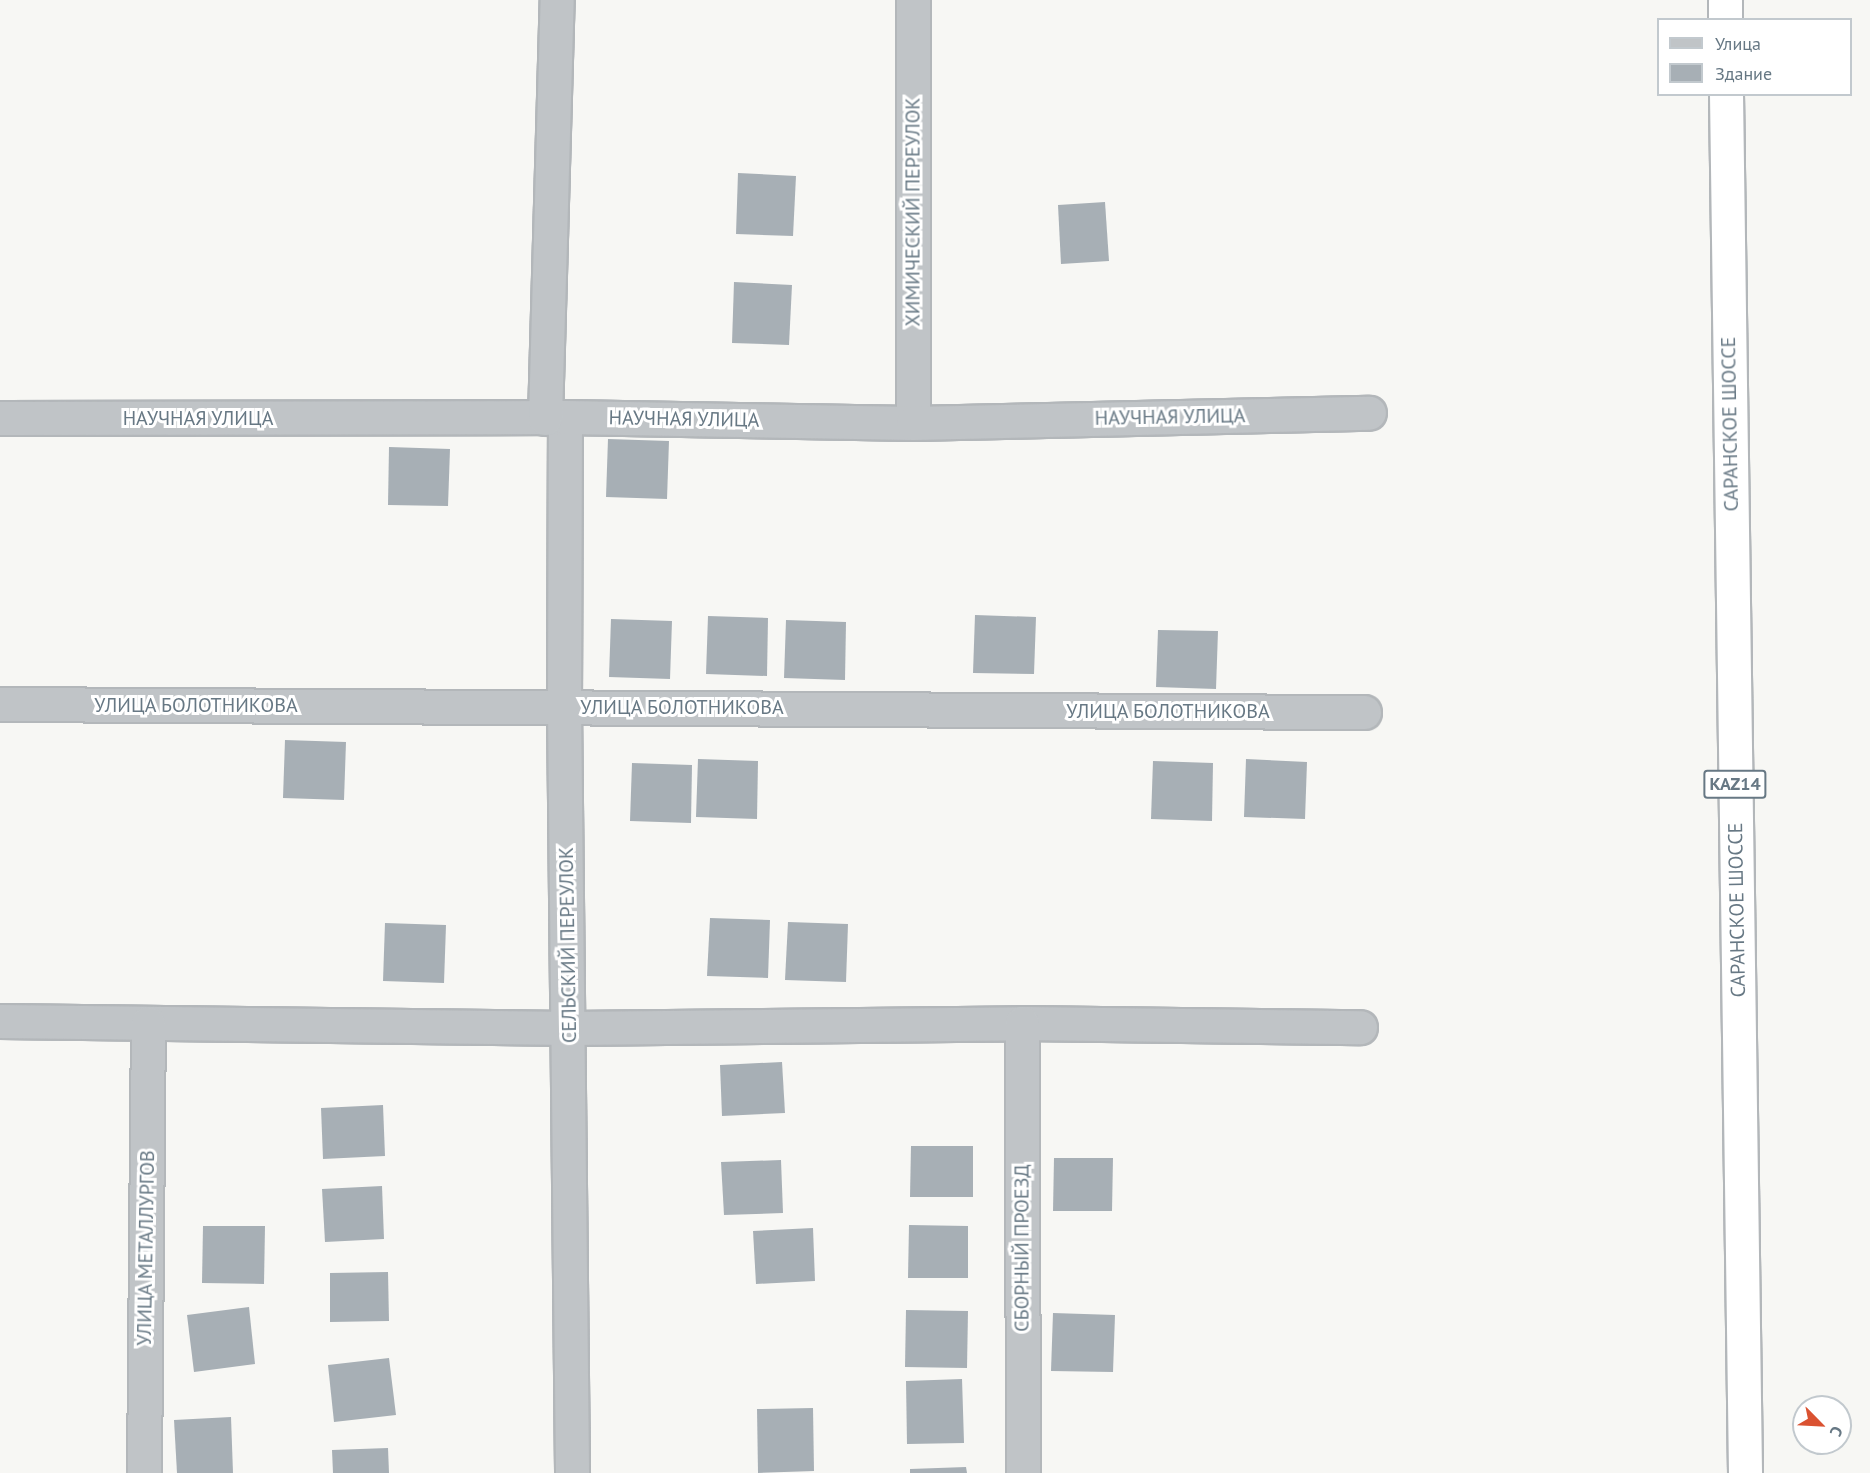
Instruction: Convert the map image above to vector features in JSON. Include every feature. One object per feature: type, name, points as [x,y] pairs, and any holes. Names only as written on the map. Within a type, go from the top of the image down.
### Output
[{"type":"highway","points":[[1725,0],[1725,18]]},
{"type":"highway","name":"САРАНСКОЕ ШОССЕ","points":[[1726,96],[1745,1473]]},
{"type":"street","name":"СЕЛЬСКИЙ ПЕРЕУЛОК","points":[[557,0],[555,417],[564,706],[572,1473]]},
{"type":"street","name":"ХИМИЧЕСКИЙ ПЕРЕУЛОК","points":[[913,0],[913,423]]},
{"type":"street","name":"НАУЧНАЯ УЛИЦА","points":[[0,418],[555,417],[913,423],[1369,413]]},
{"type":"street","name":"УЛИЦА БОЛОТНИКОВА","points":[[0,704],[1364,712]]},
{"type":"street","points":[[0,1021],[569,1028],[1022,1023],[1360,1026]]},
{"type":"street","name":"УЛИЦА МЕТАЛЛУРГОВ","points":[[144,1473],[148,1023]]},
{"type":"street","name":"СБОРНЫЙ ПРОЕЗД","points":[[1022,1023],[1023,1473]]},
{"type":"building","points":[[738,173],[796,176],[793,236],[736,234]]},
{"type":"building","points":[[1105,202],[1109,261],[1061,264],[1058,205]]},
{"type":"building","points":[[734,282],[792,285],[789,345],[732,343]]},
{"type":"building","points":[[608,439],[669,441],[667,499],[606,497]]},
{"type":"building","points":[[389,447],[450,449],[448,506],[388,505]]},
{"type":"building","points":[[975,615],[1036,617],[1034,674],[973,673]]},
{"type":"building","points":[[708,616],[768,618],[767,676],[706,674]]},
{"type":"building","points":[[611,619],[672,621],[670,679],[609,677]]},
{"type":"building","points":[[786,620],[846,622],[845,680],[784,678]]},
{"type":"building","points":[[1158,630],[1218,631],[1216,689],[1156,687]]},
{"type":"building","points":[[285,740],[346,742],[344,800],[283,798]]},
{"type":"building","points":[[698,759],[758,761],[757,819],[696,817]]},
{"type":"building","points":[[1246,759],[1307,762],[1305,819],[1244,817]]},
{"type":"building","points":[[1153,761],[1213,763],[1212,821],[1151,819]]},
{"type":"building","points":[[632,763],[692,765],[691,823],[630,821]]},
{"type":"building","points":[[710,918],[770,920],[768,978],[707,976]]},
{"type":"building","points":[[788,922],[848,924],[846,982],[785,980]]},
{"type":"building","points":[[385,923],[446,925],[444,983],[383,981]]},
{"type":"building","points":[[782,1062],[785,1113],[722,1116],[720,1065]]},
{"type":"building","points":[[383,1105],[385,1156],[323,1159],[321,1108]]},
{"type":"building","points":[[911,1146],[973,1146],[973,1197],[910,1197]]},
{"type":"building","points":[[1054,1158],[1113,1158],[1112,1211],[1053,1211]]},
{"type":"building","points":[[781,1160],[783,1213],[724,1215],[721,1162]]},
{"type":"building","points":[[382,1186],[384,1239],[325,1242],[322,1189]]},
{"type":"building","points":[[909,1225],[968,1226],[968,1278],[908,1278]]},
{"type":"building","points":[[203,1226],[265,1226],[264,1284],[202,1283]]},
{"type":"building","points":[[813,1228],[815,1281],[756,1284],[753,1231]]},
{"type":"building","points":[[388,1272],[389,1321],[330,1322],[330,1273]]},
{"type":"building","points":[[249,1307],[255,1364],[194,1372],[187,1315]]},
{"type":"building","points":[[906,1310],[968,1311],[967,1368],[905,1367]]},
{"type":"building","points":[[1053,1313],[1115,1315],[1113,1372],[1051,1371]]},
{"type":"building","points":[[389,1358],[396,1415],[334,1422],[328,1365]]},
{"type":"building","points":[[962,1379],[964,1443],[907,1444],[906,1381]]},
{"type":"building","points":[[813,1408],[814,1471],[758,1473],[757,1409]]},
{"type":"building","points":[[231,1417],[233,1473],[177,1473],[174,1420]]},
{"type":"building","points":[[388,1448],[389,1473],[333,1473],[332,1450]]},
{"type":"building","points":[[966,1467],[967,1473],[910,1473],[910,1469]]}]
